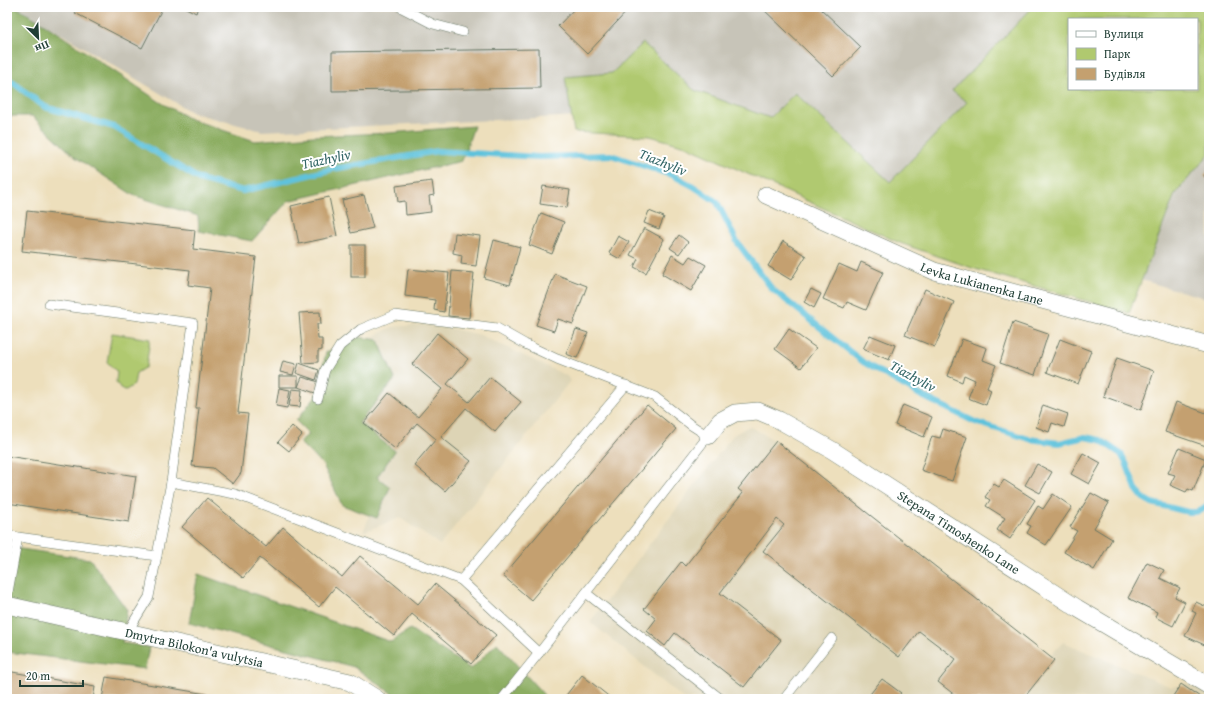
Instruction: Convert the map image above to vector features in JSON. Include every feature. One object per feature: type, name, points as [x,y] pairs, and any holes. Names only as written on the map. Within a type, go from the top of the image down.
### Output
[{"type":"street","name":"Levka Lukianenka Lane","points":[[766,195],[934,271],[1209,345]]},
{"type":"street","name":"Stepana Timoshenko Lane","points":[[708,436],[720,421],[735,413],[758,411],[779,420],[832,450],[1077,608],[1209,686]]},
{"type":"street","name":"Dmytra Bilokon'a vulytsia","points":[[7,605],[350,682],[377,699]]},
{"type":"lane","points":[[400,7],[433,24],[463,32]]},
{"type":"lane","points":[[49,304],[193,323],[171,482],[149,597],[128,632]]},
{"type":"lane","points":[[318,399],[326,370],[340,346],[361,329],[395,315],[497,328],[525,344],[557,359],[654,397],[708,436],[539,654],[502,699]]},
{"type":"lane","points":[[461,580],[626,385]]},
{"type":"lane","points":[[171,482],[235,494],[461,580],[539,654]]},
{"type":"lane","points":[[7,535],[157,556]]},
{"type":"lane","points":[[7,598],[18,537]]},
{"type":"lane","points":[[586,593],[721,699]]},
{"type":"lane","points":[[784,699],[832,638]]},
{"type":"shaded area","points":[[16,7],[1209,7],[1209,299],[1141,280],[664,112],[262,131],[193,113]]},
{"type":"shaded area","points":[[432,324],[480,335],[567,376],[570,381],[440,545],[400,518],[363,532],[373,507],[326,381],[360,343],[392,327]]},
{"type":"shaded area","points":[[749,426],[776,441],[1050,656],[1063,642],[1171,687],[1193,682],[1209,690],[1209,699],[684,699],[590,622],[733,435]]},
{"type":"green space","points":[[7,7],[16,7],[44,24],[160,102],[190,119],[255,141],[474,126],[462,161],[288,201],[252,241],[199,231],[198,216],[133,195],[75,157],[32,116],[7,116]]},
{"type":"green space","points":[[1033,7],[1209,7],[1209,154],[1175,194],[1129,313],[975,269],[900,243],[686,146],[650,136],[574,132],[565,77],[612,73],[643,43],[694,90],[770,118],[795,93],[890,182],[967,102],[952,91]]},
{"type":"green space","points":[[112,333],[150,339],[146,367],[136,373],[134,385],[126,390],[121,389],[116,382],[117,372],[107,362]]},
{"type":"green space","points":[[359,337],[378,340],[395,379],[359,423],[395,451],[377,477],[390,487],[377,518],[342,505],[323,465],[299,442],[309,434],[296,421],[317,394],[326,352]]},
{"type":"green space","points":[[7,547],[90,559],[127,610],[122,643],[149,647],[145,669],[7,652]]},
{"type":"green space","points":[[198,574],[391,642],[410,629],[471,669],[497,643],[544,695],[541,699],[400,699],[354,667],[189,623]]},
{"type":"building","points":[[79,7],[163,7],[142,48],[75,13]]},
{"type":"building","points":[[184,7],[198,7],[196,13]]},
{"type":"building","points":[[576,7],[631,7],[587,54],[558,26]]},
{"type":"building","points":[[761,7],[819,7],[861,47],[833,76]]},
{"type":"building","points":[[539,49],[540,88],[332,91],[332,52]]},
{"type":"building","points":[[1209,169],[1209,180],[1204,176]]},
{"type":"building","points":[[432,181],[434,195],[429,196],[431,212],[406,215],[405,201],[398,202],[396,186]]},
{"type":"building","points":[[543,186],[570,190],[567,208],[540,204]]},
{"type":"building","points":[[364,195],[373,228],[351,233],[342,200]]},
{"type":"building","points":[[329,197],[337,236],[299,244],[291,206]]},
{"type":"building","points":[[27,211],[195,230],[193,249],[256,257],[238,413],[248,414],[241,473],[233,484],[213,468],[192,466],[199,408],[196,408],[210,288],[188,285],[190,270],[22,251]]},
{"type":"building","points":[[649,211],[664,217],[659,229],[644,223]]},
{"type":"building","points":[[541,213],[564,222],[552,254],[529,245]]},
{"type":"building","points":[[644,228],[664,239],[646,273],[634,267],[638,259],[630,255]]},
{"type":"building","points":[[455,233],[480,236],[476,266],[461,264],[462,255],[453,253]]},
{"type":"building","points":[[679,235],[688,242],[679,254],[670,248]]},
{"type":"building","points":[[618,236],[629,242],[620,259],[609,253]]},
{"type":"building","points":[[494,240],[520,247],[510,285],[484,278]]},
{"type":"building","points":[[783,241],[806,256],[791,280],[768,266]]},
{"type":"building","points":[[351,245],[365,245],[365,277],[351,277]]},
{"type":"building","points":[[672,255],[685,263],[690,256],[706,265],[691,291],[662,274]]},
{"type":"building","points":[[861,262],[883,272],[866,310],[847,302],[844,308],[823,299],[839,264],[857,272]]},
{"type":"building","points":[[408,269],[449,273],[444,312],[434,310],[435,300],[405,296]]},
{"type":"building","points":[[452,271],[474,273],[469,318],[448,316]]},
{"type":"building","points":[[555,274],[587,286],[573,324],[558,319],[554,331],[536,325]]},
{"type":"building","points":[[811,289],[821,294],[814,308],[804,302]]},
{"type":"building","points":[[925,289],[954,302],[935,347],[905,335]]},
{"type":"building","points":[[320,312],[321,324],[317,324],[318,339],[322,339],[322,350],[318,351],[318,362],[303,363],[299,313]]},
{"type":"building","points":[[1013,322],[1048,334],[1035,375],[1000,363]]},
{"type":"building","points":[[576,329],[588,333],[577,358],[566,354]]},
{"type":"building","points":[[789,329],[816,348],[801,368],[775,349]]},
{"type":"building","points":[[437,333],[468,359],[447,384],[469,402],[490,377],[521,402],[495,432],[466,408],[441,437],[471,461],[445,491],[414,465],[436,439],[417,423],[395,449],[364,423],[389,393],[418,417],[442,389],[412,364]]},
{"type":"building","points":[[870,335],[895,345],[889,360],[863,349]]},
{"type":"building","points":[[962,339],[987,348],[983,360],[996,365],[987,388],[991,390],[986,405],[968,398],[975,380],[964,375],[962,382],[948,376]]},
{"type":"building","points":[[1060,339],[1091,351],[1078,384],[1047,372]]},
{"type":"building","points":[[1117,358],[1154,371],[1141,410],[1103,396]]},
{"type":"building","points":[[283,361],[296,364],[293,375],[280,372]]},
{"type":"building","points":[[299,363],[319,370],[316,380],[296,373]]},
{"type":"building","points":[[279,376],[298,376],[298,387],[279,387]]},
{"type":"building","points":[[302,377],[319,382],[315,393],[298,387]]},
{"type":"building","points":[[279,388],[290,390],[287,408],[276,406]]},
{"type":"building","points":[[292,389],[302,390],[300,407],[289,406]]},
{"type":"building","points":[[1176,402],[1209,414],[1209,447],[1165,432]]},
{"type":"building","points":[[647,405],[676,429],[531,600],[503,576]]},
{"type":"building","points":[[903,405],[932,417],[924,437],[895,425]]},
{"type":"building","points":[[1043,405],[1068,414],[1064,427],[1052,423],[1049,432],[1036,427]]},
{"type":"building","points":[[292,426],[302,435],[289,451],[278,442]]},
{"type":"building","points":[[943,429],[967,437],[952,481],[921,470],[932,436],[940,438]]},
{"type":"building","points":[[776,441],[1054,660],[1023,699],[960,699],[938,682],[956,659],[919,631],[899,657],[763,551],[784,525],[777,519],[720,593],[781,640],[744,687],[675,633],[665,646],[647,631],[656,619],[644,609],[681,562],[685,566],[743,493],[738,489]]},
{"type":"building","points":[[1179,448],[1206,459],[1193,491],[1188,489],[1186,492],[1170,485],[1175,475],[1168,473]]},
{"type":"building","points":[[1083,453],[1101,463],[1089,484],[1071,474]]},
{"type":"building","points":[[7,456],[136,476],[129,522],[7,503]]},
{"type":"building","points":[[1037,464],[1052,472],[1040,493],[1025,485]]},
{"type":"building","points":[[1004,480],[1035,500],[1010,539],[997,530],[1005,518],[986,506],[990,500],[985,497],[994,484],[999,487]]},
{"type":"building","points":[[1091,493],[1109,503],[1094,528],[1112,539],[1094,570],[1064,552],[1077,531],[1070,527]]},
{"type":"building","points":[[1053,494],[1072,507],[1046,545],[1027,533],[1031,526],[1027,524],[1038,506],[1043,509]]},
{"type":"building","points":[[207,498],[266,547],[283,527],[342,577],[360,556],[418,604],[435,584],[496,635],[471,664],[412,614],[394,636],[335,587],[319,607],[260,558],[243,578],[182,527]]},
{"type":"building","points":[[1147,562],[1164,570],[1160,578],[1180,588],[1175,597],[1185,602],[1173,626],[1155,617],[1157,612],[1128,598]]},
{"type":"building","points":[[1196,602],[1209,608],[1209,647],[1185,636],[1196,613],[1192,611]]},
{"type":"building","points":[[7,671],[95,687],[93,699],[7,699]]},
{"type":"building","points":[[582,675],[612,699],[563,699]]},
{"type":"building","points":[[106,677],[230,698],[230,699],[102,699]]},
{"type":"building","points":[[882,679],[901,693],[896,699],[868,699],[867,698]]},
{"type":"building","points":[[1181,684],[1203,699],[1171,699]]},
{"type":"waterway","name":"Tiazhyliv","points":[[7,78],[45,107],[114,127],[199,179],[243,191],[333,169],[438,151],[539,157],[611,155],[674,176],[693,186],[717,202],[737,242],[772,289],[863,362],[920,395],[975,422],[1029,439],[1059,443],[1085,437],[1100,440],[1121,454],[1136,489],[1143,498],[1152,503],[1188,512],[1196,512],[1207,506],[1209,501]]}]
